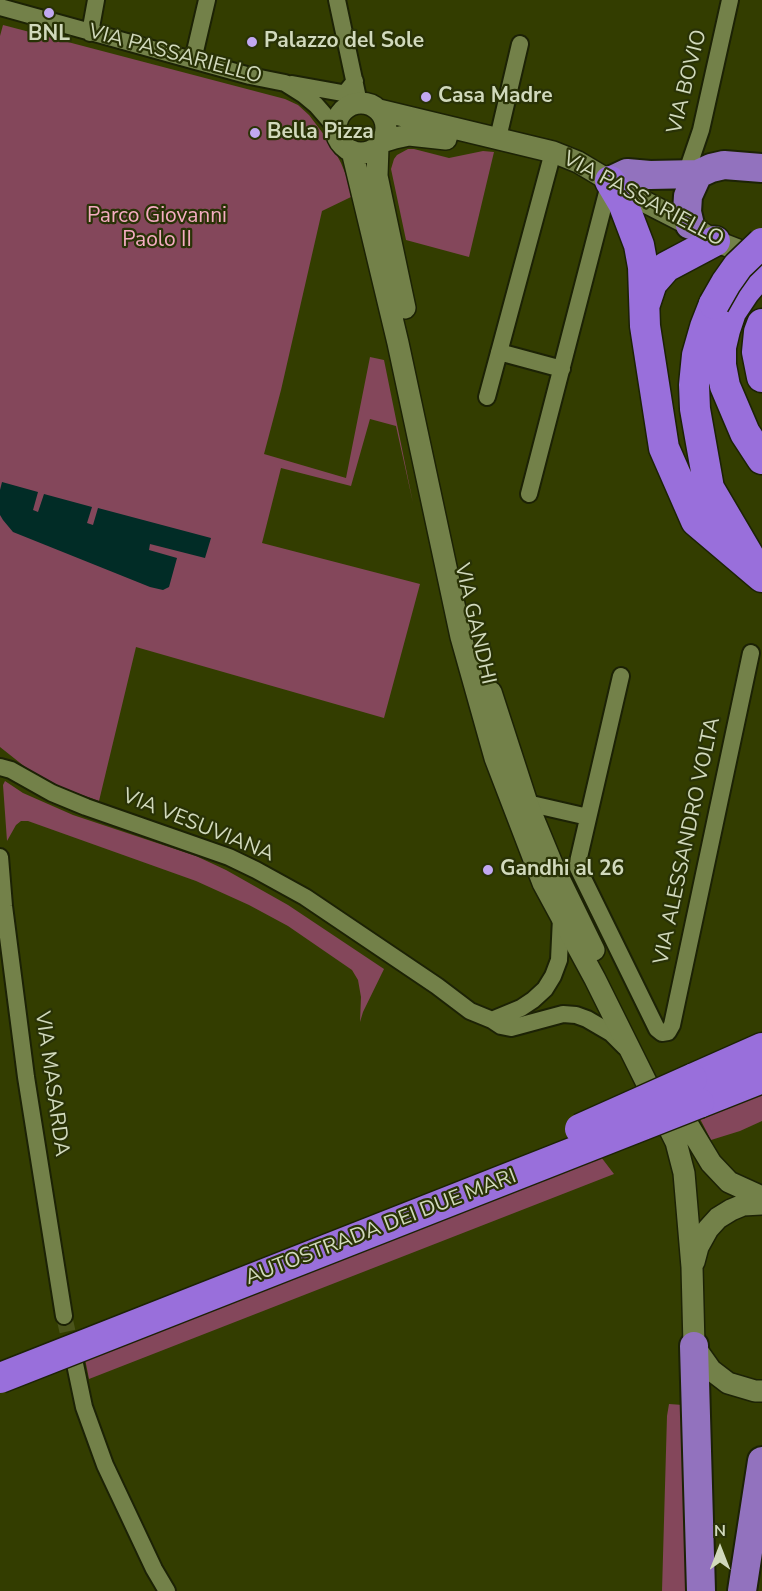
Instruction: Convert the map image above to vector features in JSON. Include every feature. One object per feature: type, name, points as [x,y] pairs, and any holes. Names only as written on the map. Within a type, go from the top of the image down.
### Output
[{"type":"highway","points":[[762,168],[724,165],[692,174],[650,176],[627,173],[610,181],[639,245],[643,267],[645,326],[664,448],[668,459],[696,520],[762,577]]},
{"type":"highway","points":[[690,225],[687,212],[692,174]]},
{"type":"highway","points":[[644,309],[652,284],[666,267],[716,241]]},
{"type":"highway","points":[[762,243],[738,266],[726,282],[723,308],[725,330],[721,347],[721,365],[725,386],[745,432],[762,459]]},
{"type":"highway","points":[[762,271],[745,291],[723,308],[705,327],[697,355],[694,385],[695,409],[710,488],[762,577]]},
{"type":"highway","points":[[762,324],[757,352],[762,377]]},
{"type":"highway","points":[[725,386],[762,420]]},
{"type":"highway","points":[[710,488],[762,537]]},
{"type":"highway","points":[[697,1094],[762,1048]]},
{"type":"highway","name":"AUTOSTRADA DEI DUE MARI","points":[[0,1378],[563,1157],[586,1155],[762,1057]]},
{"type":"highway","name":"AUTOSTRADA DEI DUE MARI","points":[[0,1357],[580,1129],[697,1094],[762,1078]]},
{"type":"highway","points":[[697,1094],[762,1088]]},
{"type":"highway","points":[[694,1346],[701,1591]]},
{"type":"highway","points":[[744,1584],[762,1461]]},
{"type":"street","points":[[90,33],[96,0]]},
{"type":"street","points":[[193,60],[207,0]]},
{"type":"street","points":[[336,128],[343,111],[359,103],[337,0]]},
{"type":"street","name":"VIA BOVIO","points":[[692,174],[730,0]]},
{"type":"street","name":"VIA PASSARIELLO","points":[[0,7],[250,76],[285,83],[304,94],[316,105],[336,128],[340,142],[352,151],[366,153],[380,144],[409,135],[465,141],[493,137]]},
{"type":"street","points":[[493,137],[520,44]]},
{"type":"street","points":[[285,83],[342,93],[346,92],[355,81]]},
{"type":"street","name":"VIA PASSARIELLO","points":[[359,103],[370,104],[379,110],[553,152],[578,162],[716,241],[762,260]]},
{"type":"street","points":[[379,110],[386,122],[385,136],[380,144]]},
{"type":"street","name":"VIA GANDHI","points":[[380,144],[376,176],[474,628],[494,705],[527,803],[553,866],[658,1075],[711,1163],[729,1182],[762,1197]]},
{"type":"street","name":"VIA GANDHI","points":[[352,151],[398,343],[474,687],[495,758],[543,883],[595,979],[676,1142],[684,1173],[692,1268],[694,1346]]},
{"type":"street","points":[[487,397],[553,152]]},
{"type":"street","points":[[529,494],[610,181]]},
{"type":"street","points":[[499,352],[562,369]]},
{"type":"street","name":"VIA ALESSANDRO VOLTA","points":[[588,817],[577,866],[657,1029],[662,1033],[668,1032],[672,1025],[751,653]]},
{"type":"street","points":[[527,803],[588,817],[621,676]]},
{"type":"street","name":"VIA VESUVIANA","points":[[0,767],[11,770],[52,794],[229,857],[256,870],[305,897],[470,1011],[501,1026],[511,1028],[563,1014],[576,1015],[611,1033],[631,1053]]},
{"type":"street","name":"VIA MASARDA","points":[[0,857],[26,1077],[64,1316]]},
{"type":"street","points":[[492,1020],[521,1008],[545,989],[559,960],[561,918]]},
{"type":"street","points":[[692,1268],[698,1247],[708,1229],[718,1218],[731,1209],[743,1205],[762,1204]]},
{"type":"street","points":[[694,1346],[711,1370],[728,1383],[762,1391]]},
{"type":"street","points":[[75,1364],[84,1407],[105,1465],[154,1569],[167,1591]]},
{"type":"green space","name":"Parco Giovanni Paolo II","points":[[3,25],[285,99],[298,105],[309,115],[331,144],[348,180],[351,197],[322,211],[264,454],[346,478],[370,357],[384,360],[413,503],[396,426],[370,419],[351,486],[281,468],[262,543],[420,584],[384,718],[136,647],[99,801],[63,788],[29,770],[0,747],[0,36]]},
{"type":"green space","points":[[408,149],[449,158],[483,151],[494,152],[469,257],[406,240],[391,169],[397,155]]},
{"type":"green space","points":[[5,781],[23,793],[73,815],[196,856],[226,870],[288,905],[384,969],[360,1022],[361,997],[358,980],[352,970],[288,926],[249,905],[196,881],[28,821],[21,821],[16,825],[7,841],[3,785]]},
{"type":"green space","points":[[762,1093],[762,1121],[711,1140],[699,1117]]},
{"type":"green space","points":[[601,1157],[614,1174],[89,1379],[85,1359]]},
{"type":"green space","points":[[669,1404],[683,1405],[695,1591],[662,1591]]},
{"type":"water","points":[[2,482],[38,492],[33,510],[38,512],[44,494],[92,507],[87,523],[93,525],[98,508],[211,538],[205,558],[150,544],[149,550],[177,558],[169,587],[163,590],[150,587],[13,532],[0,515]]},
{"type":"tunnel","points":[[64,1316],[73,1356]]},
{"type":"place","name":"BNL","points":[[49,13]]},
{"type":"place","name":"Palazzo del Sole","points":[[252,42]]},
{"type":"place","name":"Casa Madre","points":[[426,97]]},
{"type":"place","name":"Bella Pizza","points":[[255,133]]},
{"type":"place","name":"Gandhi al 26","points":[[488,870]]}]
